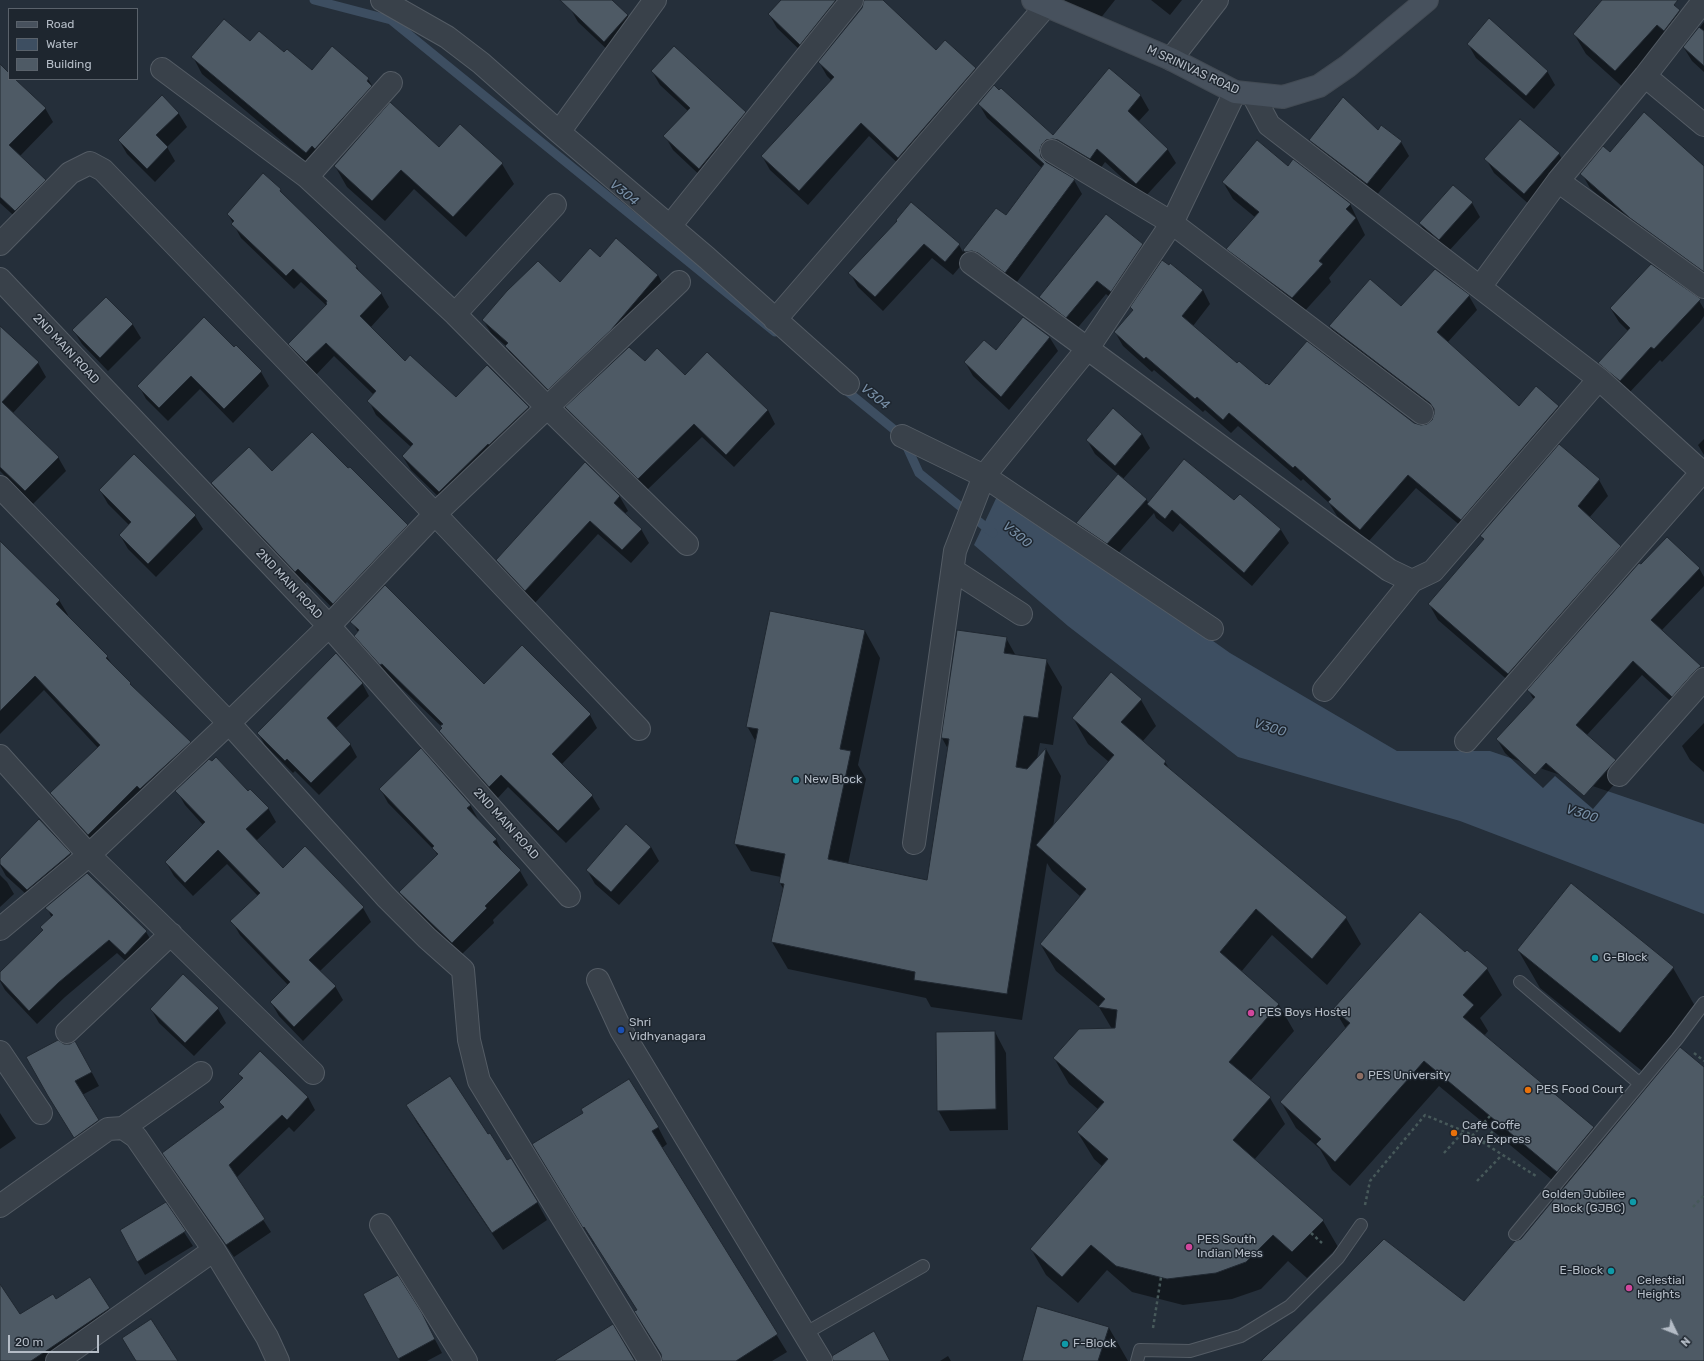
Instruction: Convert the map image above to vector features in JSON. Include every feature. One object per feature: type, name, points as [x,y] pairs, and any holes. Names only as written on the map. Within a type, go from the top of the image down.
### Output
[{"type":"street","points":[[382,0],[452,41],[481,63],[559,132],[670,226],[848,384]]},
{"type":"street","points":[[559,132],[655,0]]},
{"type":"street","points":[[670,226],[852,0]]},
{"type":"street","points":[[1171,59],[1217,0]]},
{"type":"street","name":"M SRINIVAS ROAD","points":[[1039,3],[1171,59],[1244,94],[1283,98],[1319,86],[1348,66],[1427,0]]},
{"type":"street","points":[[1480,287],[1558,182],[1645,76],[1704,0]]},
{"type":"street","points":[[775,320],[1039,3]]},
{"type":"street","points":[[162,69],[306,178],[455,314],[547,407],[687,544]]},
{"type":"street","points":[[1645,76],[1704,125]]},
{"type":"street","points":[[306,178],[391,83]]},
{"type":"street","points":[[914,843],[954,561],[984,476],[1088,348],[1172,223],[1244,94],[1269,125],[1598,379],[1703,473],[1466,741]]},
{"type":"street","points":[[1052,150],[1172,223],[1422,413]]},
{"type":"street","points":[[0,244],[70,173],[90,163],[103,170],[435,514],[639,729]]},
{"type":"street","points":[[1558,182],[1704,287]]},
{"type":"street","points":[[455,314],[555,205]]},
{"type":"street","points":[[971,263],[1389,570],[1412,581]]},
{"type":"street","name":"2ND MAIN ROAD","points":[[0,279],[329,626],[569,896]]},
{"type":"street","points":[[0,929],[89,855],[228,723],[329,626],[435,514],[679,282]]},
{"type":"street","points":[[1324,690],[1412,581],[1433,571],[1598,379]]},
{"type":"street","points":[[902,436],[984,476],[1212,629]]},
{"type":"street","points":[[0,487],[228,723],[386,897],[427,938],[463,970],[469,1040],[479,1081],[650,1361]]},
{"type":"street","points":[[954,561],[1021,614]]},
{"type":"street","points":[[1619,775],[1704,679]]},
{"type":"street","points":[[0,756],[89,855],[313,1073]]},
{"type":"street","points":[[67,1032],[171,934]]},
{"type":"street","points":[[598,980],[621,1030],[821,1361]]},
{"type":"street","points":[[0,1052],[41,1113]]},
{"type":"street","points":[[0,1206],[108,1129],[124,1128],[201,1073]]},
{"type":"street","points":[[124,1128],[136,1137],[214,1250],[267,1337],[278,1361]]},
{"type":"street","points":[[382,1226],[466,1361]]},
{"type":"street","points":[[57,1361],[214,1250]]},
{"type":"lane","points":[[1520,982],[1639,1083]]},
{"type":"lane","points":[[1515,1234],[1677,1039],[1704,1003]]},
{"type":"lane","points":[[1137,1361],[1140,1350],[1190,1351],[1241,1336],[1290,1306],[1338,1258],[1361,1225]]},
{"type":"lane","points":[[804,1334],[923,1266]]},
{"type":"path","points":[[1361,1225],[1370,1182],[1425,1115],[1472,1136],[1553,1187]]},
{"type":"path","points":[[1472,1136],[1490,1116]]},
{"type":"path","points":[[1483,1143],[1500,1124]]},
{"type":"path","points":[[1444,1153],[1464,1132]]},
{"type":"path","points":[[1477,1180],[1502,1155]]},
{"type":"path","points":[[1693,1207],[1704,1195]]},
{"type":"path","points":[[1149,1351],[1161,1277]]},
{"type":"water","points":[[1000,490],[1230,653],[1397,751],[1490,751],[1704,824],[1704,914],[1460,821],[1238,757],[1068,626],[974,545]]},
{"type":"building","points":[[560,0],[612,0],[628,15],[604,42]]},
{"type":"building","points":[[781,0],[836,0],[800,45],[768,14]]},
{"type":"building","points":[[864,0],[883,0],[936,50],[945,40],[976,68],[898,158],[861,123],[799,191],[761,156],[834,77],[818,62],[862,8]]},
{"type":"building","points":[[1602,0],[1678,0],[1674,5],[1680,10],[1664,31],[1657,25],[1615,71],[1573,34]]},
{"type":"building","points":[[1489,18],[1548,71],[1526,96],[1467,44]]},
{"type":"building","points":[[224,19],[250,41],[259,31],[284,52],[287,49],[312,70],[332,46],[369,78],[367,81],[372,86],[315,149],[312,146],[306,153],[191,57]]},
{"type":"building","points":[[1699,27],[1704,31],[1704,66],[1683,47]]},
{"type":"building","points":[[674,46],[746,112],[699,169],[663,136],[690,108],[651,71]]},
{"type":"building","points":[[0,64],[8,72],[8,80],[16,80],[46,108],[9,145],[46,180],[15,211],[0,197]]},
{"type":"building","points":[[1109,68],[1141,95],[1128,111],[1168,149],[1136,184],[1097,149],[1090,159],[1058,140],[1046,140],[1042,144],[1040,150],[1041,157],[1046,162],[1075,179],[1005,273],[978,253],[972,251],[965,252],[963,250],[996,208],[1006,215],[1044,164],[978,104],[994,85],[999,90],[1001,88],[1053,135]]},
{"type":"building","points":[[162,95],[179,113],[156,135],[168,147],[147,169],[118,140]]},
{"type":"building","points":[[1343,97],[1378,130],[1381,125],[1402,141],[1367,184],[1309,140]]},
{"type":"building","points":[[390,102],[439,147],[460,124],[503,163],[453,217],[401,170],[372,201],[334,166]]},
{"type":"building","points":[[1644,112],[1704,166],[1704,272],[1630,218],[1580,174],[1603,146],[1610,152]]},
{"type":"building","points":[[1520,119],[1560,153],[1524,194],[1484,159]]},
{"type":"building","points":[[1257,140],[1288,166],[1293,159],[1351,204],[1346,209],[1356,218],[1319,261],[1323,264],[1292,298],[1226,249],[1259,212],[1222,182]]},
{"type":"building","points":[[263,173],[281,189],[280,191],[357,266],[356,268],[382,293],[360,316],[405,361],[410,355],[456,397],[487,365],[529,407],[489,445],[488,444],[439,492],[402,456],[413,444],[367,401],[376,391],[326,343],[306,362],[288,344],[327,304],[327,301],[293,269],[286,276],[231,224],[234,221],[227,214]]},
{"type":"building","points":[[1453,185],[1473,202],[1439,240],[1419,223]]},
{"type":"building","points":[[911,202],[960,244],[945,262],[924,244],[875,297],[848,273],[897,221],[896,220]]},
{"type":"building","points":[[1106,214],[1143,244],[1111,292],[1097,281],[1066,318],[1039,297]]},
{"type":"building","points":[[616,238],[658,275],[611,330],[548,390],[505,346],[508,343],[482,320],[507,291],[538,261],[560,282],[590,248],[600,257]]},
{"type":"building","points":[[1162,260],[1169,265],[1170,263],[1203,290],[1182,316],[1237,363],[1239,361],[1266,384],[1267,383],[1269,385],[1307,341],[1414,423],[1421,425],[1427,424],[1432,420],[1434,409],[1430,403],[1329,326],[1370,279],[1401,306],[1435,269],[1470,295],[1437,332],[1519,406],[1536,386],[1559,406],[1461,520],[1408,475],[1360,530],[1328,502],[1331,499],[1295,466],[1293,468],[1229,413],[1223,420],[1197,397],[1195,399],[1146,357],[1144,359],[1114,332],[1133,310],[1130,307]]},
{"type":"building","points":[[1651,264],[1701,299],[1654,349],[1651,347],[1620,381],[1598,363],[1630,328],[1610,308]]},
{"type":"building","points":[[106,297],[133,324],[100,358],[72,330]]},
{"type":"building","points":[[204,317],[234,347],[236,345],[262,371],[224,409],[191,376],[159,408],[137,386]]},
{"type":"building","points":[[1023,317],[1050,337],[1001,397],[964,362],[984,340],[996,350]]},
{"type":"building","points":[[0,326],[39,362],[2,402],[59,457],[25,491],[0,467]]},
{"type":"building","points":[[629,347],[645,361],[657,348],[685,375],[707,352],[768,410],[726,455],[694,424],[638,479],[565,407]]},
{"type":"building","points":[[1113,408],[1142,434],[1115,466],[1086,440]]},
{"type":"building","points":[[312,432],[348,468],[350,467],[408,525],[333,604],[298,569],[295,572],[211,483],[249,447],[272,471]]},
{"type":"building","points":[[1559,444],[1600,479],[1578,506],[1621,546],[1508,674],[1428,604],[1484,539],[1480,536]]},
{"type":"building","points":[[134,454],[196,515],[148,564],[119,535],[131,522],[99,490]]},
{"type":"building","points":[[1184,459],[1234,500],[1240,494],[1281,529],[1244,573],[1172,510],[1165,519],[1147,504]]},
{"type":"building","points":[[585,462],[620,496],[614,503],[642,529],[622,550],[590,521],[525,591],[496,560]]},
{"type":"building","points":[[1118,474],[1147,499],[1107,544],[1076,523]]},
{"type":"building","points":[[1667,537],[1700,568],[1651,620],[1701,666],[1672,697],[1633,661],[1576,725],[1616,760],[1584,796],[1546,763],[1535,775],[1496,739],[1535,697],[1527,690],[1639,563],[1641,564]]},
{"type":"building","points":[[0,541],[60,600],[56,604],[108,656],[106,658],[131,683],[130,684],[191,742],[140,789],[137,786],[88,835],[50,793],[100,745],[35,676],[0,711]]},
{"type":"building","points":[[385,585],[484,684],[522,645],[591,714],[552,754],[593,795],[558,831],[501,775],[489,787],[439,731],[442,728],[440,726],[443,724],[382,664],[380,665],[354,636],[359,630],[350,622]]},
{"type":"building","points":[[770,611],[865,630],[840,749],[851,751],[828,859],[927,880],[949,739],[941,738],[957,630],[1007,637],[1004,653],[1047,659],[1038,718],[1024,716],[1016,767],[1027,769],[1046,748],[1007,994],[914,980],[915,972],[771,942],[784,884],[779,883],[785,854],[734,844],[758,729],[746,727]]},
{"type":"building","points":[[336,653],[363,683],[327,718],[351,744],[311,783],[287,759],[285,761],[257,733]]},
{"type":"building","points":[[1111,672],[1142,699],[1121,722],[1166,761],[1164,764],[1347,917],[1312,959],[1256,909],[1220,952],[1279,1004],[1229,1062],[1271,1097],[1233,1140],[1324,1220],[1292,1252],[1273,1235],[1246,1262],[1216,1273],[1167,1279],[1116,1266],[1091,1245],[1062,1277],[1030,1249],[1108,1159],[1077,1132],[1104,1102],[1053,1058],[1079,1029],[1115,1028],[1117,1010],[1098,1007],[1105,999],[1040,944],[1086,889],[1036,845],[1114,755],[1072,718]]},
{"type":"building","points":[[421,748],[471,805],[467,808],[497,839],[493,842],[521,870],[485,906],[487,908],[452,943],[399,892],[438,854],[432,848],[434,846],[379,789]]},
{"type":"building","points":[[216,757],[248,791],[250,789],[269,808],[246,829],[283,868],[305,846],[364,907],[309,960],[336,986],[294,1027],[270,1002],[290,982],[230,921],[260,893],[218,850],[185,883],[165,862],[205,822],[175,791],[209,759],[212,761]]},
{"type":"building","points":[[39,819],[71,853],[27,890],[0,864],[0,859]]},
{"type":"building","points":[[626,824],[651,847],[611,892],[586,870]]},
{"type":"building","points":[[87,873],[147,931],[125,955],[109,940],[58,983],[29,1011],[0,980],[0,972],[43,930],[40,927],[53,915],[45,908]]},
{"type":"building","name":"G-Block","points":[[1571,883],[1674,967],[1620,1033],[1517,950]]},
{"type":"building","points":[[1420,912],[1465,952],[1467,950],[1488,968],[1463,995],[1474,1005],[1463,1017],[1594,1127],[1557,1172],[1424,1061],[1335,1162],[1316,1144],[1321,1139],[1280,1102],[1350,1023],[1333,1009]]},
{"type":"building","points":[[183,974],[219,1008],[185,1043],[150,1009]]},
{"type":"building","points":[[995,1031],[996,1109],[937,1111],[936,1032]]},
{"type":"building","points":[[58,1040],[64,1044],[70,1044],[75,1041],[92,1072],[75,1081],[99,1120],[74,1138],[26,1057]]},
{"type":"building","name":"Golden Jubilee Block (GJBC)","points":[[1680,1047],[1704,1067],[1704,1361],[1261,1361],[1384,1239],[1464,1301],[1515,1241],[1521,1239]]},
{"type":"building","points":[[260,1051],[308,1097],[287,1120],[282,1115],[229,1165],[265,1219],[226,1245],[162,1153],[224,1107],[219,1102],[243,1078],[238,1074]]},
{"type":"building","points":[[450,1076],[507,1160],[511,1158],[538,1202],[492,1233],[406,1105]]},
{"type":"building","points":[[629,1079],[659,1127],[652,1131],[778,1334],[736,1361],[662,1361],[661,1354],[634,1311],[637,1310],[584,1227],[583,1228],[532,1144],[583,1113],[581,1109]]},
{"type":"building","points":[[166,1202],[186,1231],[137,1262],[120,1230]]},
{"type":"building","points":[[398,1275],[422,1313],[435,1339],[398,1359],[363,1294]]},
{"type":"building","points":[[90,1277],[110,1308],[31,1361],[0,1361],[0,1284],[20,1314],[53,1294],[56,1299]]},
{"type":"building","name":"F-Block","points":[[1037,1306],[1109,1327],[1098,1361],[1022,1361]]},
{"type":"building","points":[[151,1319],[178,1361],[136,1361],[122,1338]]},
{"type":"building","points":[[613,1324],[635,1361],[554,1361]]},
{"type":"building","points":[[874,1331],[890,1361],[833,1361],[832,1356]]},
{"type":"waterway","name":"V304","points":[[314,0],[391,20],[775,332]]},
{"type":"waterway","name":"V300","points":[[842,387],[902,436],[919,473],[993,533]]},
{"type":"place","name":"New Block","points":[[796,780]]},
{"type":"place","name":"G-Block","points":[[1595,958]]},
{"type":"place","name":"PES Boys Hostel","points":[[1251,1013]]},
{"type":"place","name":"Shri Vidhyanagara","points":[[621,1030]]},
{"type":"place","name":"PES University","points":[[1360,1076]]},
{"type":"place","name":"PES Food Court","points":[[1528,1090]]},
{"type":"place","name":"Cafe Coffe Day Express","points":[[1454,1133]]},
{"type":"place","name":"Golden Jubilee Block (GJBC)","points":[[1633,1202]]},
{"type":"place","name":"PES South Indian Mess","points":[[1189,1247]]},
{"type":"place","name":"E-Block","points":[[1611,1271]]},
{"type":"place","name":"Celestial Heights","points":[[1629,1288]]},
{"type":"place","name":"F-Block","points":[[1065,1344]]}]
